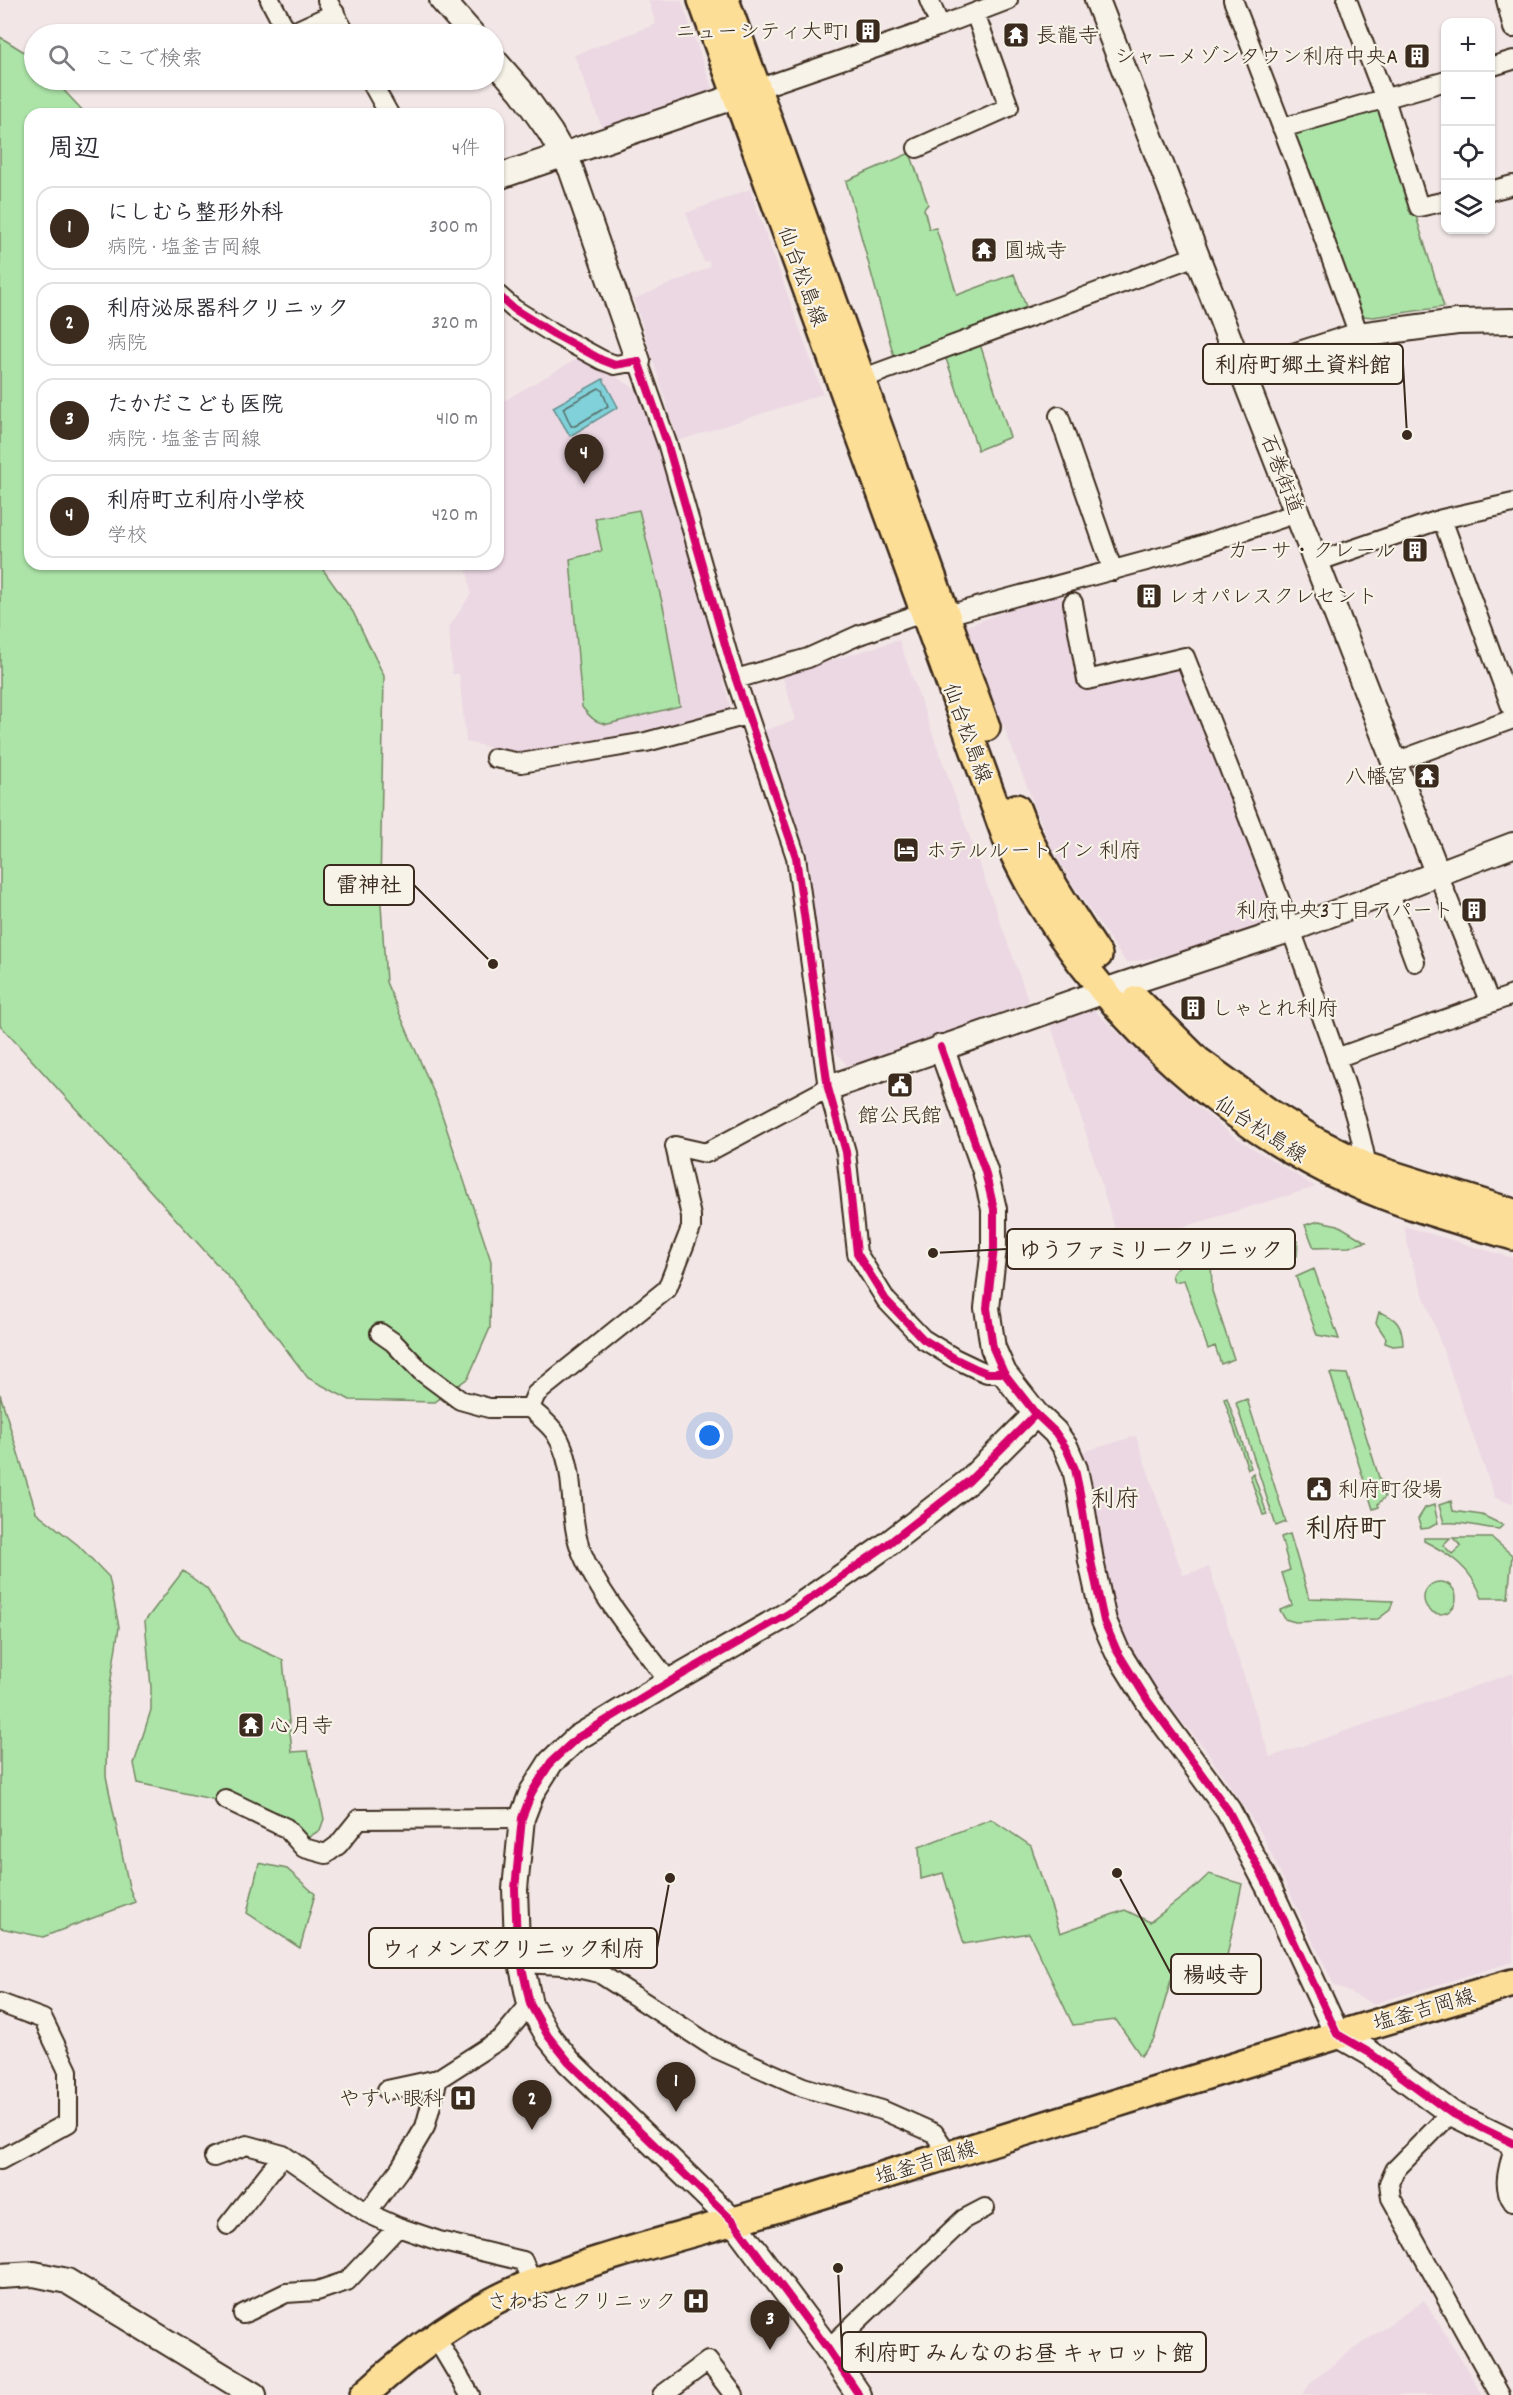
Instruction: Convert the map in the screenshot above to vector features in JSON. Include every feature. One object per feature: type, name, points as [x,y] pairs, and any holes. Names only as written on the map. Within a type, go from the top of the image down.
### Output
[{"type":"main road","name":"仙台松島線","points":[[702,0],[747,92],[861,379],[936,614]]},
{"type":"main road","name":"仙台松島線","points":[[725,0],[747,92],[936,614],[1025,834],[1061,899],[1101,960],[1114,988],[1160,1050],[1214,1100],[1261,1132],[1351,1182],[1407,1204],[1513,1236]]},
{"type":"main road","name":"仙台松島線","points":[[1114,988],[1226,1083],[1316,1142],[1367,1167],[1513,1213]]},
{"type":"main road","name":"塩釜吉岡線","points":[[364,2395],[401,2363],[436,2338],[482,2308],[532,2283],[677,2236],[734,2221],[1337,2034],[1513,1983]]},
{"type":"street","points":[[270,0],[283,24]]},
{"type":"street","points":[[442,0],[463,24]]},
{"type":"street","points":[[929,0],[940,26]]},
{"type":"street","points":[[504,175],[940,26],[1008,0]]},
{"type":"street","name":"石巻街道","points":[[1097,0],[1437,872]]},
{"type":"street","points":[[1233,0],[1359,335]]},
{"type":"street","points":[[1347,0],[1384,99],[1419,207],[1441,202]]},
{"type":"street","points":[[1506,0],[1513,28]]},
{"type":"street","points":[[305,24],[331,7],[340,24]]},
{"type":"street","points":[[917,148],[1009,107],[975,13]]},
{"type":"street","points":[[1495,66],[1513,60]]},
{"type":"street","points":[[504,71],[521,91],[564,154],[571,169],[668,446],[730,662],[796,857],[828,1088],[846,1152],[857,1253],[871,1278],[903,1320],[923,1339],[976,1369],[987,1373],[1004,1373]]},
{"type":"street","points":[[1281,128],[1441,82]]},
{"type":"street","points":[[376,90],[386,108]]},
{"type":"street","points":[[1495,189],[1513,185]]},
{"type":"street","points":[[861,379],[1196,256]]},
{"type":"street","points":[[504,300],[554,334],[602,360],[615,365],[638,361]]},
{"type":"street","points":[[1243,372],[1359,335],[1457,322],[1513,321]]},
{"type":"street","points":[[1059,416],[1113,571]]},
{"type":"street","points":[[1316,562],[1442,519],[1513,503]]},
{"type":"street","points":[[736,679],[808,658],[860,635],[1113,571],[1187,550],[1297,513]]},
{"type":"street","points":[[1442,519],[1513,712]]},
{"type":"street","points":[[1073,603],[1087,681],[1185,657],[1292,929],[1364,1146],[1367,1167]]},
{"type":"street","points":[[495,758],[521,763],[569,755],[646,741],[747,715]]},
{"type":"street","points":[[1395,762],[1513,719]]},
{"type":"street","points":[[530,1408],[536,1394],[667,1289],[691,1228],[691,1216],[675,1146],[706,1153],[828,1088],[941,1047],[1292,929],[1513,845]]},
{"type":"street","points":[[1437,872],[1490,1003]]},
{"type":"street","points":[[1389,892],[1415,962]]},
{"type":"street","points":[[1336,1058],[1513,995]]},
{"type":"street","points":[[941,1047],[985,1171],[994,1209],[994,1248],[987,1308],[993,1348],[1004,1373],[1036,1414],[1061,1440],[1075,1469],[1104,1621],[1117,1651],[1148,1701],[1228,1810],[1269,1888],[1337,2034],[1370,2053],[1451,2113],[1513,2143]]},
{"type":"street","points":[[380,1333],[393,1342],[421,1371],[460,1400],[489,1408],[530,1408],[555,1432],[570,1467],[574,1517],[580,1551],[591,1575],[669,1682]]},
{"type":"street","points":[[853,2393],[828,2349],[734,2221],[568,2062],[548,2036],[530,2004],[520,1963],[515,1889],[522,1818],[532,1792],[551,1761],[577,1738],[788,1614],[884,1547],[969,1481],[1036,1414]]},
{"type":"street","points":[[225,1799],[286,1828],[304,1848],[326,1854],[338,1845],[359,1819],[522,1818]]},
{"type":"street","points":[[520,1963],[563,1965],[599,1974],[726,2053],[803,2087],[882,2110],[934,2133],[948,2155]]},
{"type":"street","points":[[0,2003],[43,2019],[68,2071],[68,2123],[0,2160]]},
{"type":"street","points":[[387,2090],[438,2079],[502,2038],[530,2004]]},
{"type":"street","points":[[367,2213],[400,2169],[425,2127],[438,2079]]},
{"type":"street","points":[[1451,2113],[1395,2170],[1389,2183],[1391,2198],[1500,2395]]},
{"type":"street","points":[[214,2157],[247,2145],[283,2155],[367,2213],[398,2227],[439,2241],[523,2261],[532,2283]]},
{"type":"street","points":[[1513,2150],[1506,2179],[1507,2194],[1513,2202]]},
{"type":"street","points":[[228,2225],[283,2155]]},
{"type":"street","points":[[828,2349],[964,2219],[986,2208]]},
{"type":"street","points":[[243,2314],[286,2293],[317,2291],[347,2281],[398,2227]]},
{"type":"street","points":[[0,2276],[34,2274],[68,2281],[254,2395]]},
{"type":"street","points":[[436,2338],[471,2395]]},
{"type":"street","points":[[662,2395],[708,2361],[734,2395]]},
{"type":"shaded area","points":[[648,0],[681,0],[714,93],[604,133],[574,55],[656,24]]},
{"type":"shaded area","points":[[750,189],[823,394],[678,441],[634,299],[710,267],[709,261],[704,262],[686,213]]},
{"type":"shaded area","points":[[582,356],[646,395],[731,709],[528,756],[466,742],[459,674],[452,674],[449,627],[471,594],[467,570],[504,570],[504,401]]},
{"type":"shaded area","points":[[1055,592],[1065,601],[1082,691],[1174,666],[1185,670],[1278,911],[1275,924],[1190,951],[1126,963],[1073,885],[1049,843],[967,626]]},
{"type":"shaded area","points":[[899,640],[1029,1002],[850,1069],[829,1043],[809,866],[762,731],[796,720],[782,675]]},
{"type":"shaded area","points":[[1093,1009],[1194,1104],[1235,1137],[1316,1187],[1120,1246],[1050,1023]]},
{"type":"shaded area","points":[[1404,1226],[1513,1258],[1513,1504],[1495,1498],[1410,1257]]},
{"type":"shaded area","points":[[1136,1436],[1183,1575],[1209,1567],[1270,1757],[1513,1673],[1513,1962],[1373,2004],[1334,1985],[1261,1833],[1206,1750],[1142,1675],[1120,1637],[1079,1453]]},
{"type":"shaded area","points":[[1424,2300],[1483,2395],[1302,2395],[1311,2382],[1345,2355]]},
{"type":"green space","points":[[0,37],[24,52],[24,90],[63,90],[80,108],[24,108],[24,570],[323,570],[353,612],[384,676],[380,889],[386,982],[437,1100],[491,1261],[490,1328],[468,1378],[435,1402],[350,1400],[308,1378],[242,1292],[0,1025]]},
{"type":"green space","points":[[1376,109],[1385,116],[1444,307],[1373,317],[1363,316],[1295,145],[1296,134]]},
{"type":"green space","points":[[910,153],[928,204],[924,209],[929,229],[936,228],[957,295],[1014,274],[1028,312],[895,360],[846,181]]},
{"type":"green space","points":[[980,344],[1010,437],[978,450],[945,356]]},
{"type":"green space","points":[[639,510],[664,610],[680,706],[608,724],[593,719],[582,707],[570,559],[602,551],[595,518]]},
{"type":"green space","points":[[1319,1221],[1338,1225],[1366,1242],[1349,1247],[1314,1248],[1305,1225]]},
{"type":"green space","points":[[1276,1234],[1276,1242],[1298,1241],[1297,1256],[1211,1258],[1212,1291],[1234,1359],[1221,1364],[1215,1346],[1208,1349],[1184,1280],[1174,1282],[1172,1275],[1182,1264]]},
{"type":"green space","points":[[1314,1269],[1339,1339],[1317,1335],[1296,1277]]},
{"type":"green space","points":[[1379,1312],[1397,1323],[1402,1333],[1403,1345],[1393,1346],[1385,1343],[1386,1338],[1376,1323]]},
{"type":"green space","points":[[1330,1373],[1347,1374],[1385,1497],[1378,1504],[1379,1507],[1373,1509]]},
{"type":"green space","points":[[0,1394],[36,1512],[78,1545],[109,1577],[119,1627],[107,1705],[106,1776],[129,1887],[135,1902],[43,1937],[0,1928]]},
{"type":"green space","points":[[1227,1398],[1251,1468],[1248,1469],[1224,1399]]},
{"type":"green space","points":[[1247,1399],[1286,1522],[1276,1526],[1236,1403]]},
{"type":"green space","points":[[1253,1473],[1267,1514],[1263,1515],[1250,1476]]},
{"type":"green space","points":[[1451,1501],[1453,1511],[1482,1515],[1503,1525],[1499,1529],[1444,1523],[1439,1505]]},
{"type":"green space","points":[[1434,1505],[1438,1523],[1421,1529],[1418,1519],[1425,1508]]},
{"type":"green space","points":[[1290,1534],[1309,1598],[1393,1601],[1390,1610],[1378,1619],[1295,1622],[1285,1619],[1280,1610],[1292,1605],[1282,1573],[1290,1570],[1281,1537]]},
{"type":"green space","points":[[1424,1538],[1450,1538],[1443,1545],[1452,1554],[1461,1546],[1453,1538],[1492,1538],[1512,1555],[1508,1598],[1482,1598],[1466,1571],[1443,1551],[1424,1541]]},
{"type":"green space","points":[[183,1571],[207,1589],[239,1640],[283,1660],[292,1752],[308,1751],[324,1819],[320,1830],[306,1839],[221,1792],[216,1800],[138,1783],[134,1764],[151,1710],[145,1621]]},
{"type":"green space","points":[[1440,1582],[1452,1586],[1456,1598],[1452,1610],[1440,1614],[1428,1610],[1424,1598],[1428,1586]]},
{"type":"green space","points":[[991,1819],[1031,1846],[1060,1933],[1125,1910],[1150,1922],[1209,1874],[1242,1884],[1224,1970],[1177,1959],[1154,2039],[1141,2056],[1116,2020],[1073,2025],[1029,1933],[964,1944],[943,1873],[921,1879],[919,1847]]},
{"type":"green space","points":[[259,1863],[287,1869],[315,1894],[300,1948],[247,1913]]},
{"type":"water","points":[[603,379],[618,407],[570,436],[553,407]]},
{"type":"cycle path","points":[[504,300],[554,334],[602,360],[615,365],[638,361],[668,446],[730,662],[796,857],[828,1088],[846,1152],[857,1253],[886,1300],[923,1339],[977,1369],[987,1373],[1004,1373]]},
{"type":"cycle path","points":[[941,1047],[985,1171],[994,1209],[994,1248],[987,1308],[993,1348],[1004,1373],[1036,1414],[1055,1432],[1066,1448],[1075,1469],[1104,1621],[1117,1651],[1148,1701],[1228,1810],[1269,1888],[1337,2034],[1370,2053],[1451,2113],[1513,2143]]},
{"type":"cycle path","points":[[859,2395],[828,2349],[733,2221],[569,2062],[548,2036],[530,2004],[517,1944],[515,1889],[522,1818],[532,1792],[551,1762],[577,1738],[788,1614],[884,1547],[969,1481],[1036,1414]]},
{"type":"place","name":"ニューシティ大町1","points":[[868,31]]},
{"type":"place","name":"長龍寺","points":[[1016,35]]},
{"type":"place","name":"シャーメゾンタウン利府中央A","points":[[1417,56]]},
{"type":"place","name":"圓城寺","points":[[984,250]]},
{"type":"place","name":"利府町郷土資料館","points":[[1407,435]]},
{"type":"place","name":"利府町立利府小学校","points":[[584,484]]},
{"type":"place","name":"カーサ・クレール","points":[[1415,550]]},
{"type":"place","name":"レオパレスクレセント","points":[[1149,596]]},
{"type":"place","name":"八幡宮","points":[[1427,776]]},
{"type":"place","name":"ホテルルートイン 利府","points":[[906,850]]},
{"type":"place","name":"利府中央3丁目アパート","points":[[1474,910]]},
{"type":"place","name":"雷神社","points":[[493,964]]},
{"type":"place","name":"しゃとれ利府","points":[[1193,1008]]},
{"type":"place","name":"館公民館","points":[[900,1085]]},
{"type":"place","name":"ゆうファミリークリニック","points":[[933,1253]]},
{"type":"place","name":"利府町役場","points":[[1319,1489]]},
{"type":"place","name":"心月寺","points":[[251,1725]]},
{"type":"place","name":"楊岐寺","points":[[1117,1873]]},
{"type":"place","name":"ウィメンズクリニック利府","points":[[670,1878]]},
{"type":"place","name":"やすい眼科","points":[[463,2098]]},
{"type":"place","name":"にしむら整形外科","points":[[676,2112]]},
{"type":"place","name":"利府泌尿器科クリニック","points":[[532,2130]]},
{"type":"place","name":"利府町 みんなのお昼 キャロット館","points":[[838,2268]]},
{"type":"place","name":"さわおとクリニック","points":[[696,2301]]},
{"type":"place","name":"たかだこども医院","points":[[770,2350]]},
{"type":"district","name":"利府","points":[[1115,1498]]},
{"type":"district","name":"利府町","points":[[1346,1528]]}]
